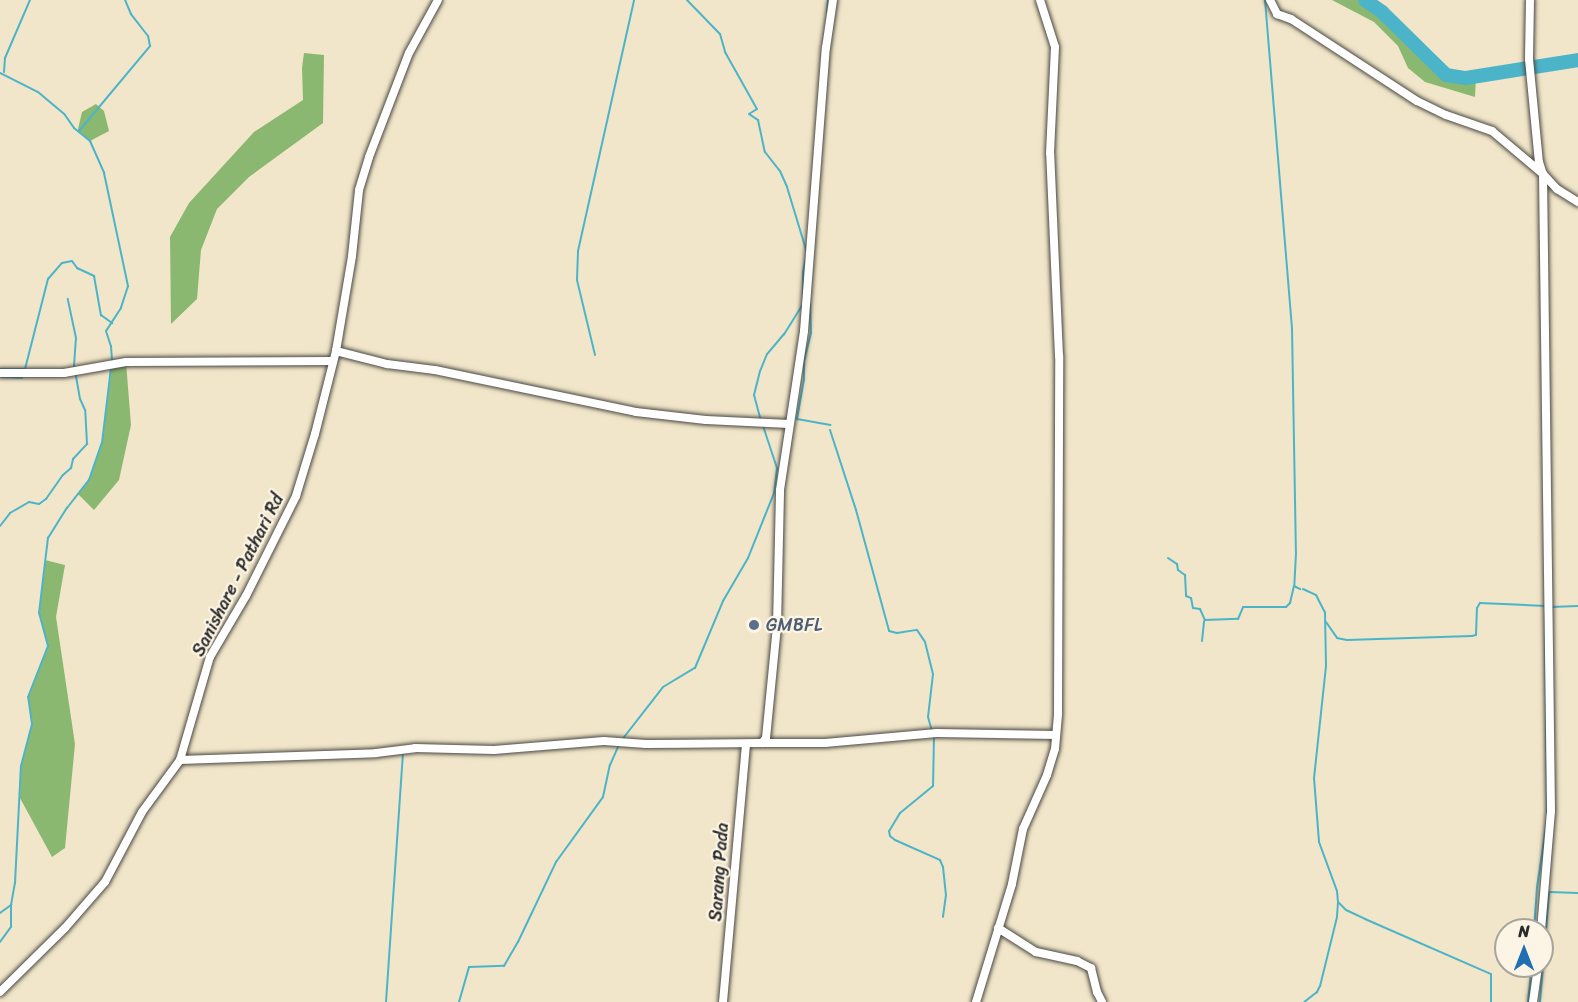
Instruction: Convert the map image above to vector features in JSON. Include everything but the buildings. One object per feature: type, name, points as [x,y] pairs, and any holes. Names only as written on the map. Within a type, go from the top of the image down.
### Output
[{"type":"street","name":"Sanishare - Pathari Rd","points":[[0,992],[65,928],[105,882],[142,812],[180,760],[210,657],[246,596],[296,496],[315,434],[336,351],[362,179],[409,53],[438,0]]},
{"type":"street","points":[[762,743],[766,738],[777,625],[780,490],[804,331],[826,48],[833,0]]},
{"type":"street","points":[[976,1002],[1012,884],[1023,829],[1047,775],[1056,735],[1059,356],[1050,153],[1055,48],[1040,0]]},
{"type":"street","points":[[1270,0],[1277,14],[1291,19],[1417,101],[1446,116],[1492,131],[1544,174],[1557,189],[1578,202]]},
{"type":"street","points":[[1530,0],[1529,59],[1539,162],[1544,174],[1551,811],[1542,918]]},
{"type":"street","points":[[336,351],[387,364],[435,370],[636,412],[706,420],[789,424]]},
{"type":"street","points":[[0,373],[64,373],[126,362],[333,361]]},
{"type":"street","points":[[180,760],[376,753],[415,748],[494,750],[604,741],[646,744],[825,743],[937,733],[1056,735]]},
{"type":"street","name":"Sarang Pada","points":[[723,1002],[746,744]]},
{"type":"street","points":[[998,928],[1036,952],[1077,961],[1091,968],[1102,1002]]},
{"type":"street","points":[[1533,1002],[1536,978]]},
{"type":"green space","points":[[1332,0],[1365,0],[1382,12],[1446,75],[1466,78],[1476,76],[1475,97],[1425,82],[1408,68],[1398,46],[1374,22]]},
{"type":"green space","points":[[304,53],[324,55],[323,123],[249,177],[217,209],[201,250],[197,299],[171,324],[170,237],[189,203],[254,132],[303,100]]},
{"type":"green space","points":[[96,104],[104,111],[109,131],[90,141],[78,132],[78,129],[82,112]]},
{"type":"green space","points":[[126,362],[131,425],[119,480],[94,510],[78,494],[89,480],[102,443],[112,365]]},
{"type":"green space","points":[[45,560],[65,565],[56,617],[75,744],[65,848],[52,857],[20,798],[21,766],[32,724],[28,697],[48,646],[39,613]]},
{"type":"waterway","points":[[4,72],[5,58],[30,0]]},
{"type":"waterway","points":[[79,131],[150,46],[148,36],[131,14],[125,0]]},
{"type":"waterway","points":[[595,355],[577,280],[578,251],[634,0]]},
{"type":"waterway","points":[[687,0],[720,34],[725,52],[757,109],[749,114],[758,120],[765,152],[780,171],[787,187],[807,253],[803,272],[803,304],[784,334],[767,354],[760,371],[754,395],[761,421]]},
{"type":"waterway","points":[[827,12],[828,0]]},
{"type":"waterway","points":[[1265,0],[1292,328],[1296,553],[1294,586],[1300,589]]},
{"type":"waterway","points":[[1365,0],[1382,12],[1446,75],[1466,78],[1578,60]]},
{"type":"waterway","points":[[0,73],[38,92],[65,115],[74,128],[90,141],[104,173],[128,286],[121,308],[106,331],[111,346],[112,362]]},
{"type":"waterway","points":[[0,369],[25,369],[48,279],[62,263],[72,261],[77,268],[94,276],[101,315],[112,323]]},
{"type":"waterway","points":[[0,526],[10,513],[29,502],[39,504],[46,499],[63,475],[71,468],[73,459],[87,444],[85,410],[80,399],[74,366],[76,338],[68,299]]},
{"type":"waterway","points":[[810,304],[811,333],[804,361],[804,379],[797,419],[830,425]]},
{"type":"waterway","points":[[0,913],[11,905],[15,883],[21,766],[32,724],[28,697],[48,646],[39,613],[48,538],[67,508],[89,480],[102,443],[111,368]]},
{"type":"waterway","points":[[2,377],[22,378],[23,374]]},
{"type":"waterway","points":[[621,741],[663,687],[695,668],[723,601],[748,558],[774,493],[777,468],[763,426]]},
{"type":"waterway","points":[[830,430],[856,510],[889,631],[897,633],[917,630],[925,642],[933,674],[928,717],[932,731]]},
{"type":"waterway","points":[[1168,558],[1177,564],[1178,570],[1185,575],[1186,596],[1191,598],[1193,608],[1200,609],[1205,620],[1238,619],[1243,607],[1286,607],[1290,603],[1294,586]]},
{"type":"waterway","points":[[1303,589],[1316,595],[1325,613],[1326,666],[1314,778],[1319,842],[1337,891],[1338,902],[1337,917],[1320,986],[1317,992],[1304,1002]]},
{"type":"waterway","points":[[1326,622],[1337,638],[1347,640],[1472,636],[1476,635],[1477,608],[1480,603],[1545,606]]},
{"type":"waterway","points":[[1551,607],[1578,606]]},
{"type":"waterway","points":[[1545,613],[1547,814]]},
{"type":"waterway","points":[[1202,641],[1204,621]]},
{"type":"waterway","points":[[934,736],[933,786],[900,813],[889,831],[890,836],[895,840],[940,860],[946,895],[943,917]]},
{"type":"waterway","points":[[459,1002],[469,967],[504,966],[556,862],[603,797],[610,765],[619,745]]},
{"type":"waterway","points":[[386,1002],[403,754]]},
{"type":"waterway","points":[[1535,918],[1547,820]]},
{"type":"waterway","points":[[1540,1002],[1549,892],[1578,893]]},
{"type":"waterway","points":[[1338,902],[1346,910],[1365,919],[1491,974],[1491,1002]]},
{"type":"waterway","points":[[0,942],[11,927],[11,905]]},
{"type":"waterway","points":[[1528,1002],[1531,978]]},
{"type":"place","name":"GMBFL","points":[[754,625]]}]
